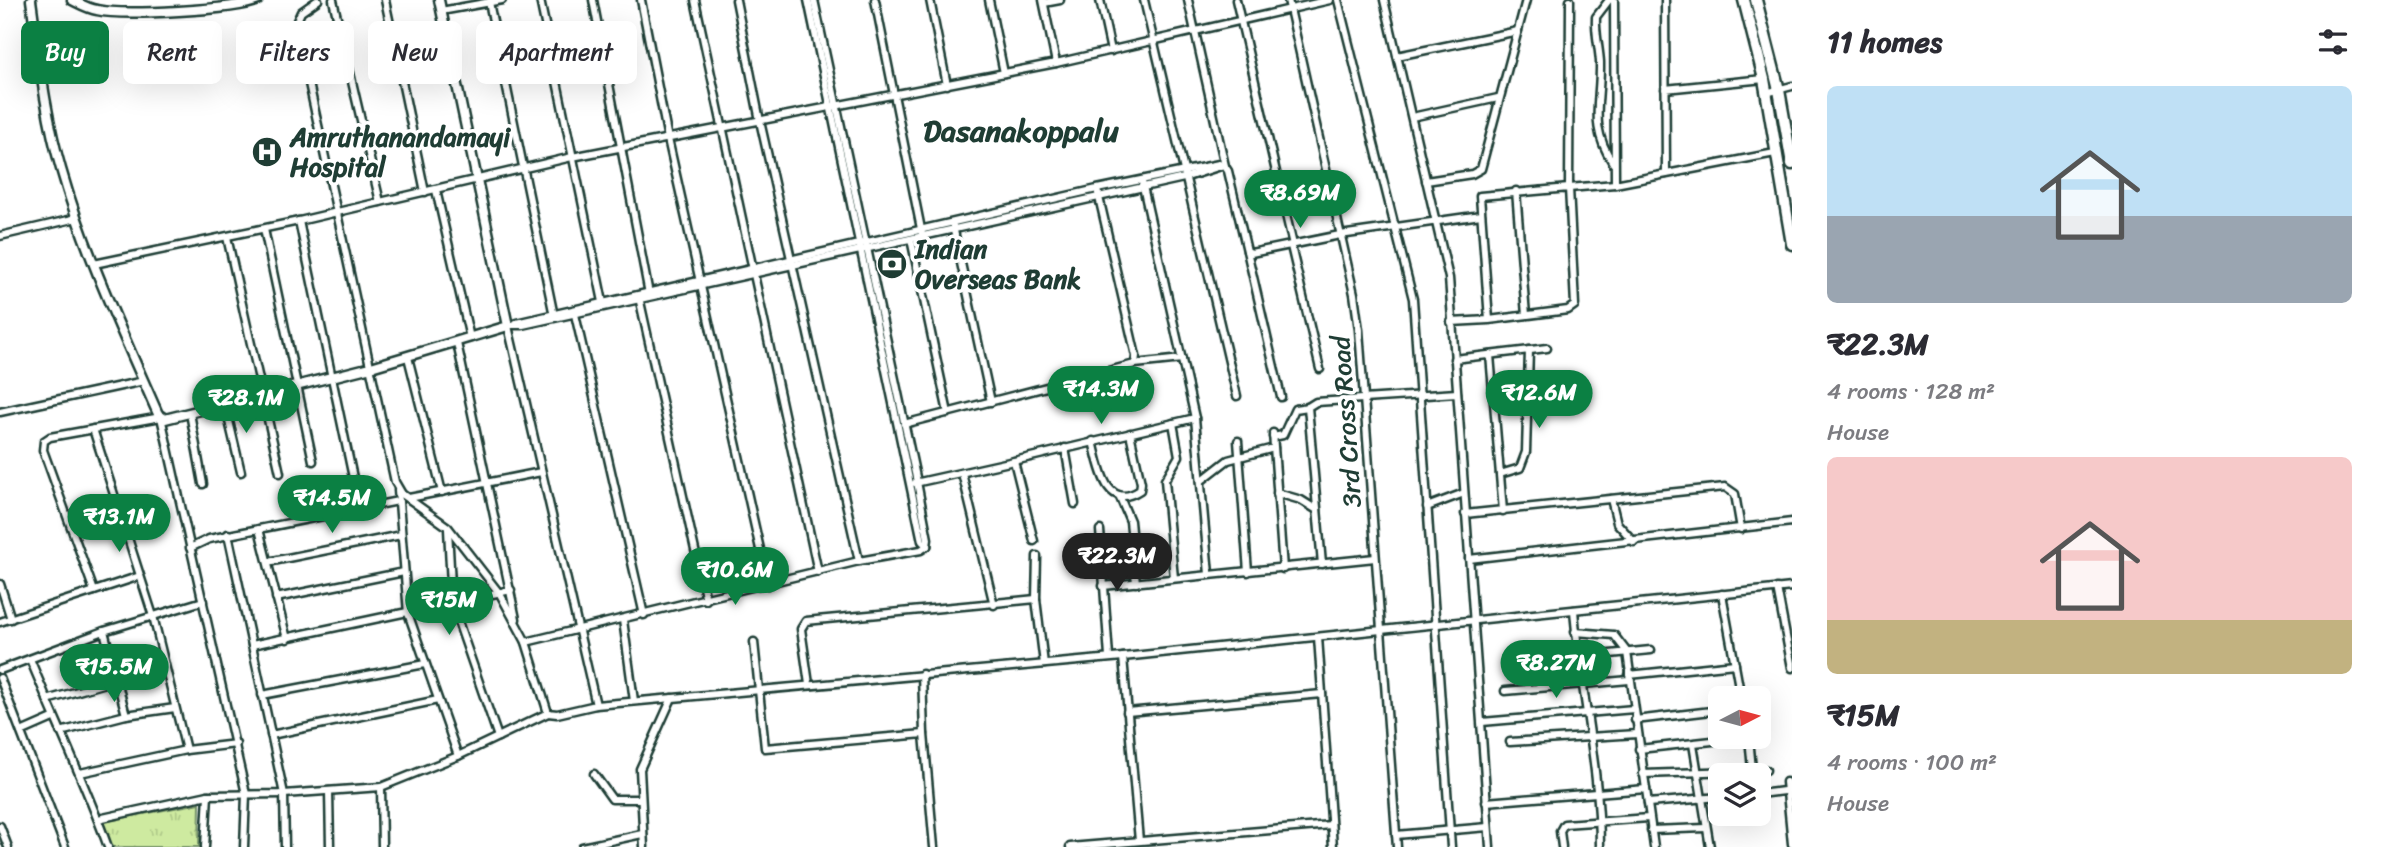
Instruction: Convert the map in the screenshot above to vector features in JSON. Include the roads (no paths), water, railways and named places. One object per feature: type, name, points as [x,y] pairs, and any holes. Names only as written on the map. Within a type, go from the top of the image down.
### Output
[{"type":"main road","points":[[1744,0],[1764,79],[1792,244]]},
{"type":"main road","points":[[1756,0],[1779,90],[1792,164]]},
{"type":"street","points":[[31,0],[46,110],[77,218],[94,264],[161,417],[246,794],[244,847]]},
{"type":"street","points":[[72,0],[96,10],[120,13],[238,5],[258,0]]},
{"type":"street","points":[[318,0],[301,12],[296,23],[398,490],[408,613],[458,755]]},
{"type":"street","points":[[333,0],[380,202]]},
{"type":"street","points":[[385,0],[425,192]]},
{"type":"street","points":[[439,0],[541,472],[596,705]]},
{"type":"street","points":[[441,11],[502,0]]},
{"type":"street","points":[[540,0],[603,304]]},
{"type":"street","points":[[593,0],[650,294]]},
{"type":"street","points":[[641,0],[668,138],[703,284],[768,584]]},
{"type":"street","points":[[695,0],[818,572]]},
{"type":"street","points":[[736,0],[760,121],[859,561]]},
{"type":"street","points":[[808,0],[914,483]]},
{"type":"street","points":[[814,0],[833,107]]},
{"type":"street","points":[[875,0],[922,233]]},
{"type":"street","points":[[929,0],[947,85]]},
{"type":"street","points":[[989,0],[1004,73]]},
{"type":"street","points":[[1056,63],[1043,2],[1060,0]]},
{"type":"street","points":[[1100,0],[1111,51]]},
{"type":"street","points":[[1144,0],[1237,396]]},
{"type":"street","points":[[1188,0],[1224,165],[1281,397]]},
{"type":"street","points":[[1236,0],[1320,369]]},
{"type":"street","name":"3rd Cross Road","points":[[1288,0],[1359,330],[1397,847]]},
{"type":"street","points":[[94,264],[264,229],[572,157],[1056,63],[1330,0]]},
{"type":"street","points":[[1338,0],[1413,299],[1451,847]]},
{"type":"street","points":[[1384,0],[1449,278],[1490,847]]},
{"type":"street","points":[[1426,181],[1472,174],[1481,169],[1526,0]]},
{"type":"street","points":[[1451,322],[1568,310],[1575,304],[1569,188],[1570,0]]},
{"type":"street","points":[[1611,0],[1615,184]]},
{"type":"street","points":[[1611,0],[1596,17],[1600,79],[1596,124],[1601,145],[1615,166]]},
{"type":"street","points":[[1665,0],[1666,174]]},
{"type":"street","points":[[489,2],[554,315]]},
{"type":"street","points":[[1397,56],[1518,31]]},
{"type":"street","points":[[1665,89],[1764,79]]},
{"type":"street","points":[[1766,93],[1792,86]]},
{"type":"street","points":[[1412,117],[1498,98]]},
{"type":"street","points":[[1489,320],[1480,199],[1483,194],[1615,184],[1775,153]]},
{"type":"street","points":[[94,591],[43,450],[44,441],[50,437],[161,417],[168,419],[457,344],[511,325],[793,264],[1224,165]]},
{"type":"street","points":[[1142,183],[1195,418],[1209,574]]},
{"type":"street","points":[[436,190],[470,338]]},
{"type":"street","points":[[1516,191],[1526,315]]},
{"type":"street","points":[[1098,192],[1136,356],[1135,364]]},
{"type":"street","points":[[1247,251],[1251,253],[1340,235],[1481,215]]},
{"type":"street","points":[[0,236],[77,218]]},
{"type":"street","points":[[299,221],[334,377],[356,492]]},
{"type":"street","points":[[953,227],[991,402]]},
{"type":"street","points":[[264,229],[313,461]]},
{"type":"street","points":[[862,248],[911,239],[922,233]]},
{"type":"street","points":[[227,237],[280,474]]},
{"type":"street","points":[[911,239],[948,413]]},
{"type":"street","points":[[526,642],[859,561],[921,550],[926,546],[922,541],[904,424],[862,248]]},
{"type":"street","points":[[639,297],[706,600]]},
{"type":"street","points":[[575,311],[644,615]]},
{"type":"street","points":[[457,344],[489,482],[518,626]]},
{"type":"street","points":[[1454,359],[1547,348]]},
{"type":"street","points":[[1500,474],[1520,468],[1526,452],[1529,350]]},
{"type":"street","points":[[1490,355],[1503,511]]},
{"type":"street","points":[[408,357],[442,492]]},
{"type":"street","points":[[904,424],[1135,364],[1182,359]]},
{"type":"street","points":[[0,412],[144,381]]},
{"type":"street","points":[[1283,569],[1273,435],[1283,435],[1295,409],[1308,407],[1316,402],[1457,393]]},
{"type":"street","points":[[225,404],[241,472]]},
{"type":"street","points":[[1308,407],[1322,564]]},
{"type":"street","points":[[190,413],[204,484]]},
{"type":"street","points":[[914,483],[1195,418]]},
{"type":"street","points":[[1173,423],[1179,456],[1165,480],[1174,578]]},
{"type":"street","points":[[93,429],[153,616],[186,750]]},
{"type":"street","points":[[1119,495],[1138,492],[1141,487],[1130,433]]},
{"type":"street","points":[[1093,441],[1104,482],[1119,495],[1130,521],[1136,583]]},
{"type":"street","points":[[1238,442],[1248,572]]},
{"type":"street","points":[[1065,448],[1075,504]]},
{"type":"street","points":[[1201,481],[1227,460],[1274,448]]},
{"type":"street","points":[[1014,461],[1034,541]]},
{"type":"street","points":[[409,498],[541,472]]},
{"type":"street","points":[[962,473],[994,605]]},
{"type":"street","points":[[1465,514],[1725,487],[1735,494],[1741,529]]},
{"type":"street","points":[[398,490],[448,527],[500,594],[526,642],[548,713]]},
{"type":"street","points":[[1277,493],[1301,500],[1317,510]]},
{"type":"street","points":[[1427,507],[1464,493]]},
{"type":"street","points":[[1611,499],[1617,523],[1634,542]]},
{"type":"street","points":[[190,548],[208,539],[228,534],[398,501]]},
{"type":"street","points":[[1469,559],[1792,523]]},
{"type":"street","points":[[448,527],[452,604],[498,737]]},
{"type":"street","points":[[259,529],[287,639]]},
{"type":"street","points":[[1100,530],[1109,657]]},
{"type":"street","points":[[228,534],[284,794],[285,847]]},
{"type":"street","points":[[268,562],[401,535]]},
{"type":"street","points":[[1037,556],[1036,599],[1044,664]]},
{"type":"street","points":[[1103,586],[1375,558]]},
{"type":"street","points":[[276,598],[404,572]]},
{"type":"street","points":[[0,622],[140,576]]},
{"type":"street","points":[[0,584],[10,619]]},
{"type":"street","points":[[98,819],[208,795],[284,794],[381,787],[548,713],[557,714],[596,705],[1123,657],[1792,587]]},
{"type":"street","points":[[1777,588],[1792,668]]},
{"type":"street","points":[[252,645],[511,590]]},
{"type":"street","points":[[1722,594],[1739,686]]},
{"type":"street","points":[[809,684],[801,629],[806,621],[1036,599]]},
{"type":"street","points":[[0,670],[104,631],[203,601]]},
{"type":"street","points":[[1574,610],[1577,657],[1598,793],[1600,847]]},
{"type":"street","points":[[623,620],[634,701]]},
{"type":"street","points":[[104,631],[126,715]]},
{"type":"street","points":[[1576,632],[1614,635],[1627,652],[1654,847]]},
{"type":"street","points":[[1318,637],[1333,847]]},
{"type":"street","points":[[754,642],[765,748],[924,734]]},
{"type":"street","points":[[1517,663],[1651,650]]},
{"type":"street","points":[[1123,657],[1139,841]]},
{"type":"street","points":[[30,659],[53,718],[80,773],[108,847]]},
{"type":"street","points":[[262,695],[425,664]]},
{"type":"street","points":[[1505,691],[1581,685],[1735,664]]},
{"type":"street","points":[[922,674],[924,734],[934,847]]},
{"type":"street","points":[[0,678],[65,847]]},
{"type":"street","points":[[47,700],[116,680]]},
{"type":"street","points":[[1127,712],[1322,694]]},
{"type":"street","points":[[644,847],[639,799],[640,769],[644,754],[672,698]]},
{"type":"street","points":[[271,735],[438,700]]},
{"type":"street","points":[[60,732],[126,715],[175,708]]},
{"type":"street","points":[[1482,722],[1585,710],[1634,709]]},
{"type":"street","points":[[1635,720],[1708,711]]},
{"type":"street","points":[[20,732],[53,718]]},
{"type":"street","points":[[1510,742],[1637,734]]},
{"type":"street","points":[[1639,749],[1708,742]]},
{"type":"street","points":[[80,773],[186,750],[236,744]]},
{"type":"street","points":[[1693,744],[1710,847]]},
{"type":"street","points":[[1643,774],[1708,772]]},
{"type":"street","points":[[594,774],[612,799],[639,799]]},
{"type":"street","points":[[1786,782],[1789,791],[1792,844]]},
{"type":"street","points":[[381,787],[382,847]]},
{"type":"street","points":[[1486,802],[1646,789]]},
{"type":"street","points":[[329,791],[330,847]]},
{"type":"street","points":[[1771,793],[1789,791]]},
{"type":"street","points":[[205,847],[208,795]]},
{"type":"street","points":[[1648,803],[1708,798]]},
{"type":"street","points":[[1562,847],[1562,825],[1649,818]]},
{"type":"street","points":[[1070,847],[1123,845],[1139,841],[1331,825]]},
{"type":"street","points":[[0,826],[8,847]]},
{"type":"street","points":[[1396,835],[1488,827]]},
{"type":"street","points":[[1651,830],[1706,828]]},
{"type":"street","points":[[582,847],[642,834]]},
{"type":"place","name":"Amruthanandamayi Hospital","points":[[267,152]]},
{"type":"place","name":"Indian Overseas Bank","points":[[892,264]]},
{"type":"district","name":"Dasanakoppalu","points":[[1021,131]]}]
